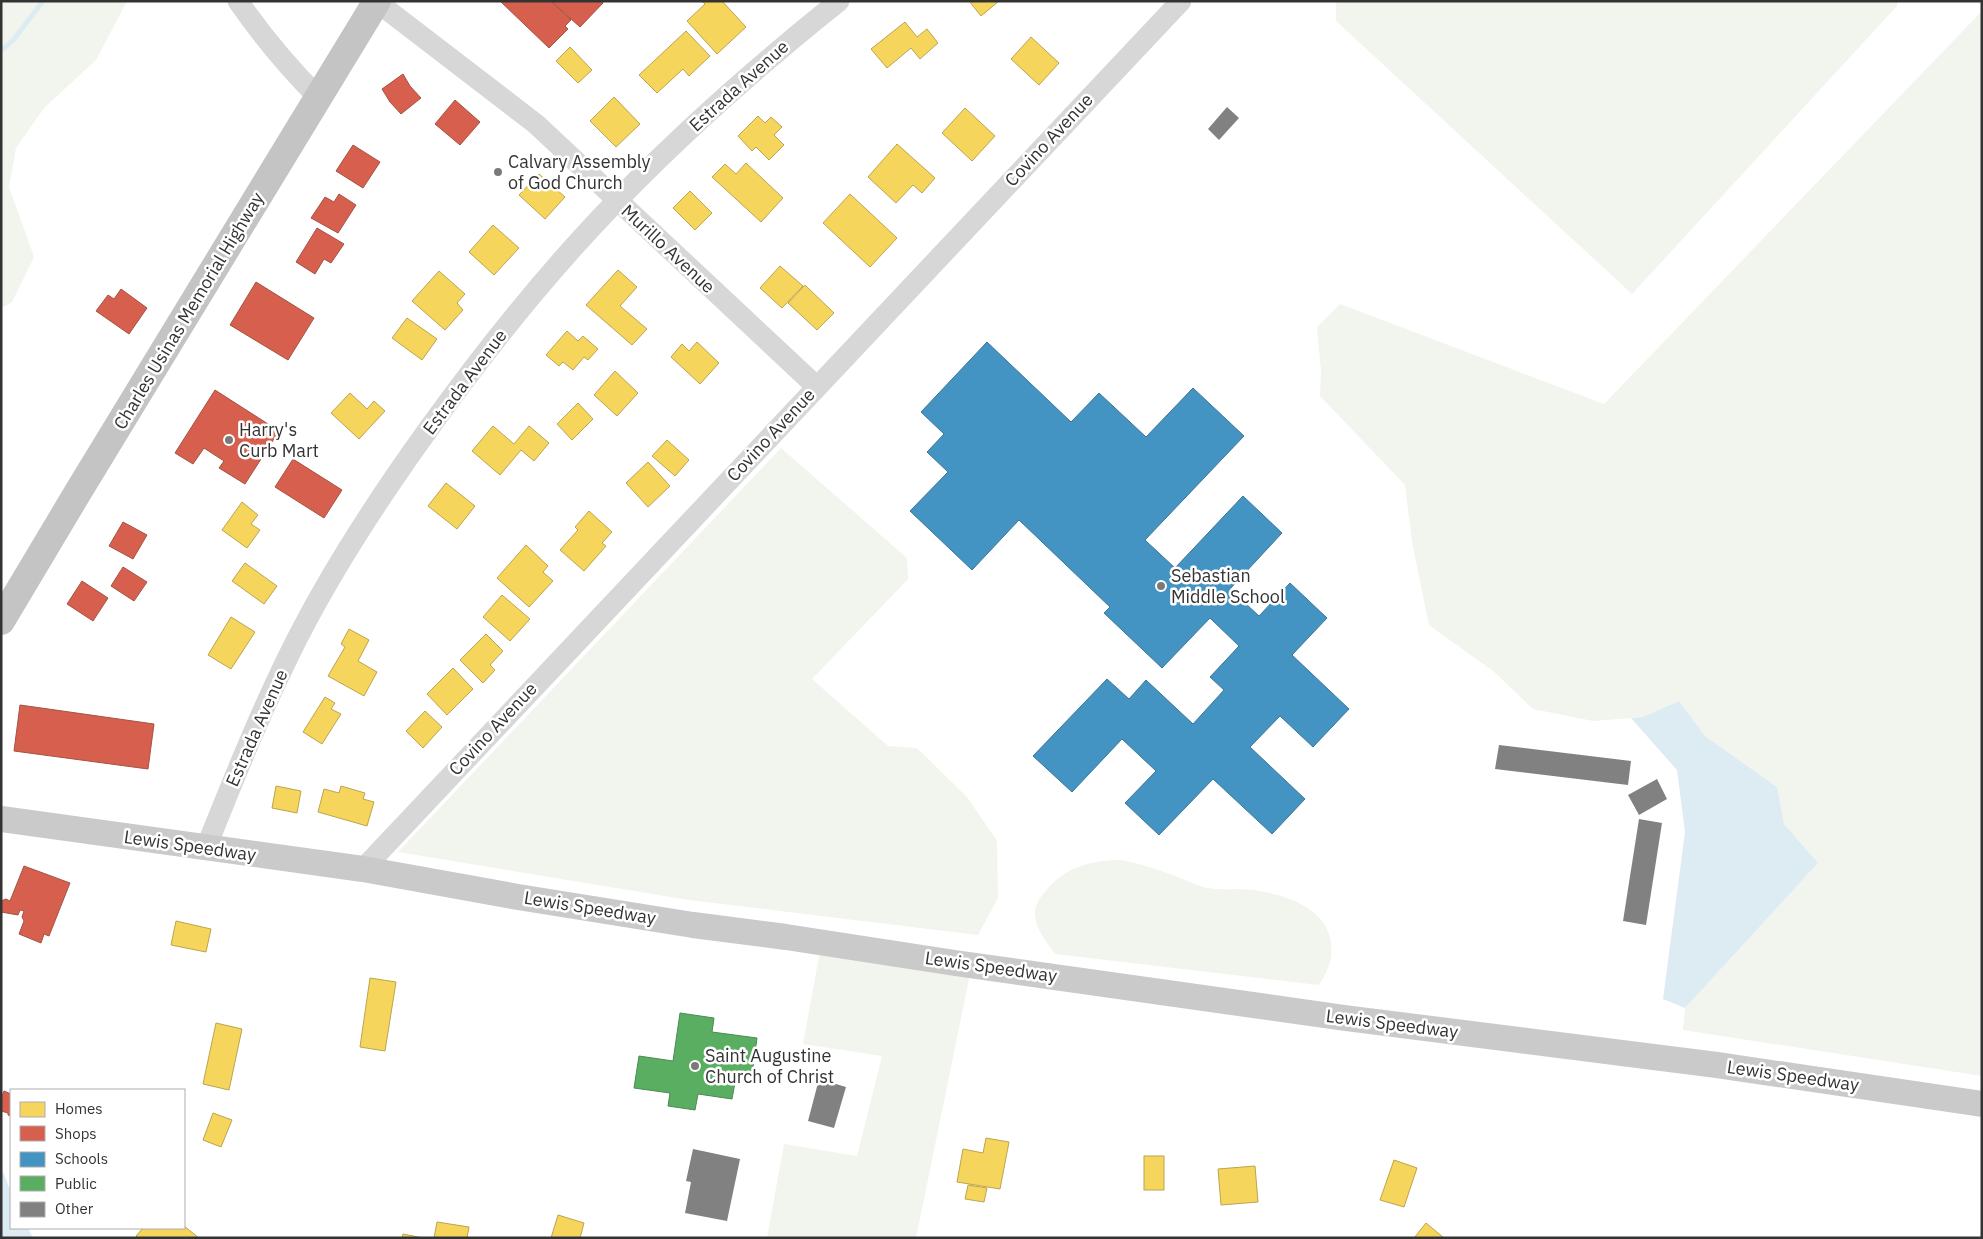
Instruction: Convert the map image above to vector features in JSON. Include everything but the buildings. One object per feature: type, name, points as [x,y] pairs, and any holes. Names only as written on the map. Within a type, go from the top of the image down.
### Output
[{"type":"highway","name":"Charles Usinas Memorial Highway","points":[[1,621],[377,2]]},
{"type":"main road","name":"Lewis Speedway","points":[[1,819],[363,869],[683,923],[955,963],[1345,1018],[1709,1064],[1982,1104]]},
{"type":"street","points":[[238,1],[265,40],[290,70],[319,98]]},
{"type":"street","name":"Estrada Avenue","points":[[206,848],[245,751],[289,655],[318,601],[360,530],[407,459],[463,382],[522,307],[616,201],[699,121],[794,37],[839,1]]},
{"type":"street","name":"Covino Avenue","points":[[363,869],[1181,1]]},
{"type":"street","name":"Murillo Avenue","points":[[377,2],[536,124],[616,201],[817,387]]},
{"type":"shaded area","points":[[1,1],[127,1],[96,60],[44,108],[16,148],[9,187],[34,257],[12,302],[1,308]]},
{"type":"shaded area","points":[[1338,1],[1897,1],[1897,6],[1632,294],[1336,21],[1336,4]]},
{"type":"shaded area","points":[[1982,11],[1982,1076],[1683,1030],[1685,1008],[1818,863],[1784,824],[1777,787],[1705,736],[1679,701],[1643,717],[1593,721],[1533,709],[1493,671],[1429,625],[1412,542],[1405,485],[1320,396],[1321,371],[1317,327],[1340,304],[1604,404]]},
{"type":"shaded area","points":[[781,448],[907,558],[908,579],[812,679],[888,746],[917,748],[967,797],[997,841],[998,898],[978,935],[689,900],[398,852]]},
{"type":"shaded area","points":[[1679,701],[1705,736],[1777,787],[1784,824],[1818,863],[1685,1008],[1663,999],[1685,832],[1677,770],[1631,718],[1643,717]]},
{"type":"shaded area","points":[[1121,860],[1152,868],[1205,887],[1268,892],[1296,902],[1319,917],[1327,928],[1331,941],[1331,957],[1325,975],[1319,985],[1055,954],[1036,921],[1035,909],[1041,897],[1053,883],[1070,871],[1088,864]]},
{"type":"shaded area","points":[[820,951],[970,974],[916,1238],[767,1238],[784,1144],[857,1156],[882,1056],[803,1044]]},
{"type":"shaded area","points":[[1,1167],[10,1190],[10,1229],[28,1229],[33,1238],[1,1238]]},
{"type":"waterway","points":[[1,51],[14,39],[43,1]]},
{"type":"place","name":"Calvary Assembly of God Church","points":[[498,172]]},
{"type":"place","name":"Harry's Curb Mart","points":[[229,440]]},
{"type":"place","name":"Sebastian Middle School","points":[[1161,586]]},
{"type":"place","name":"Saint Augustine Church of Christ","points":[[695,1066]]}]
